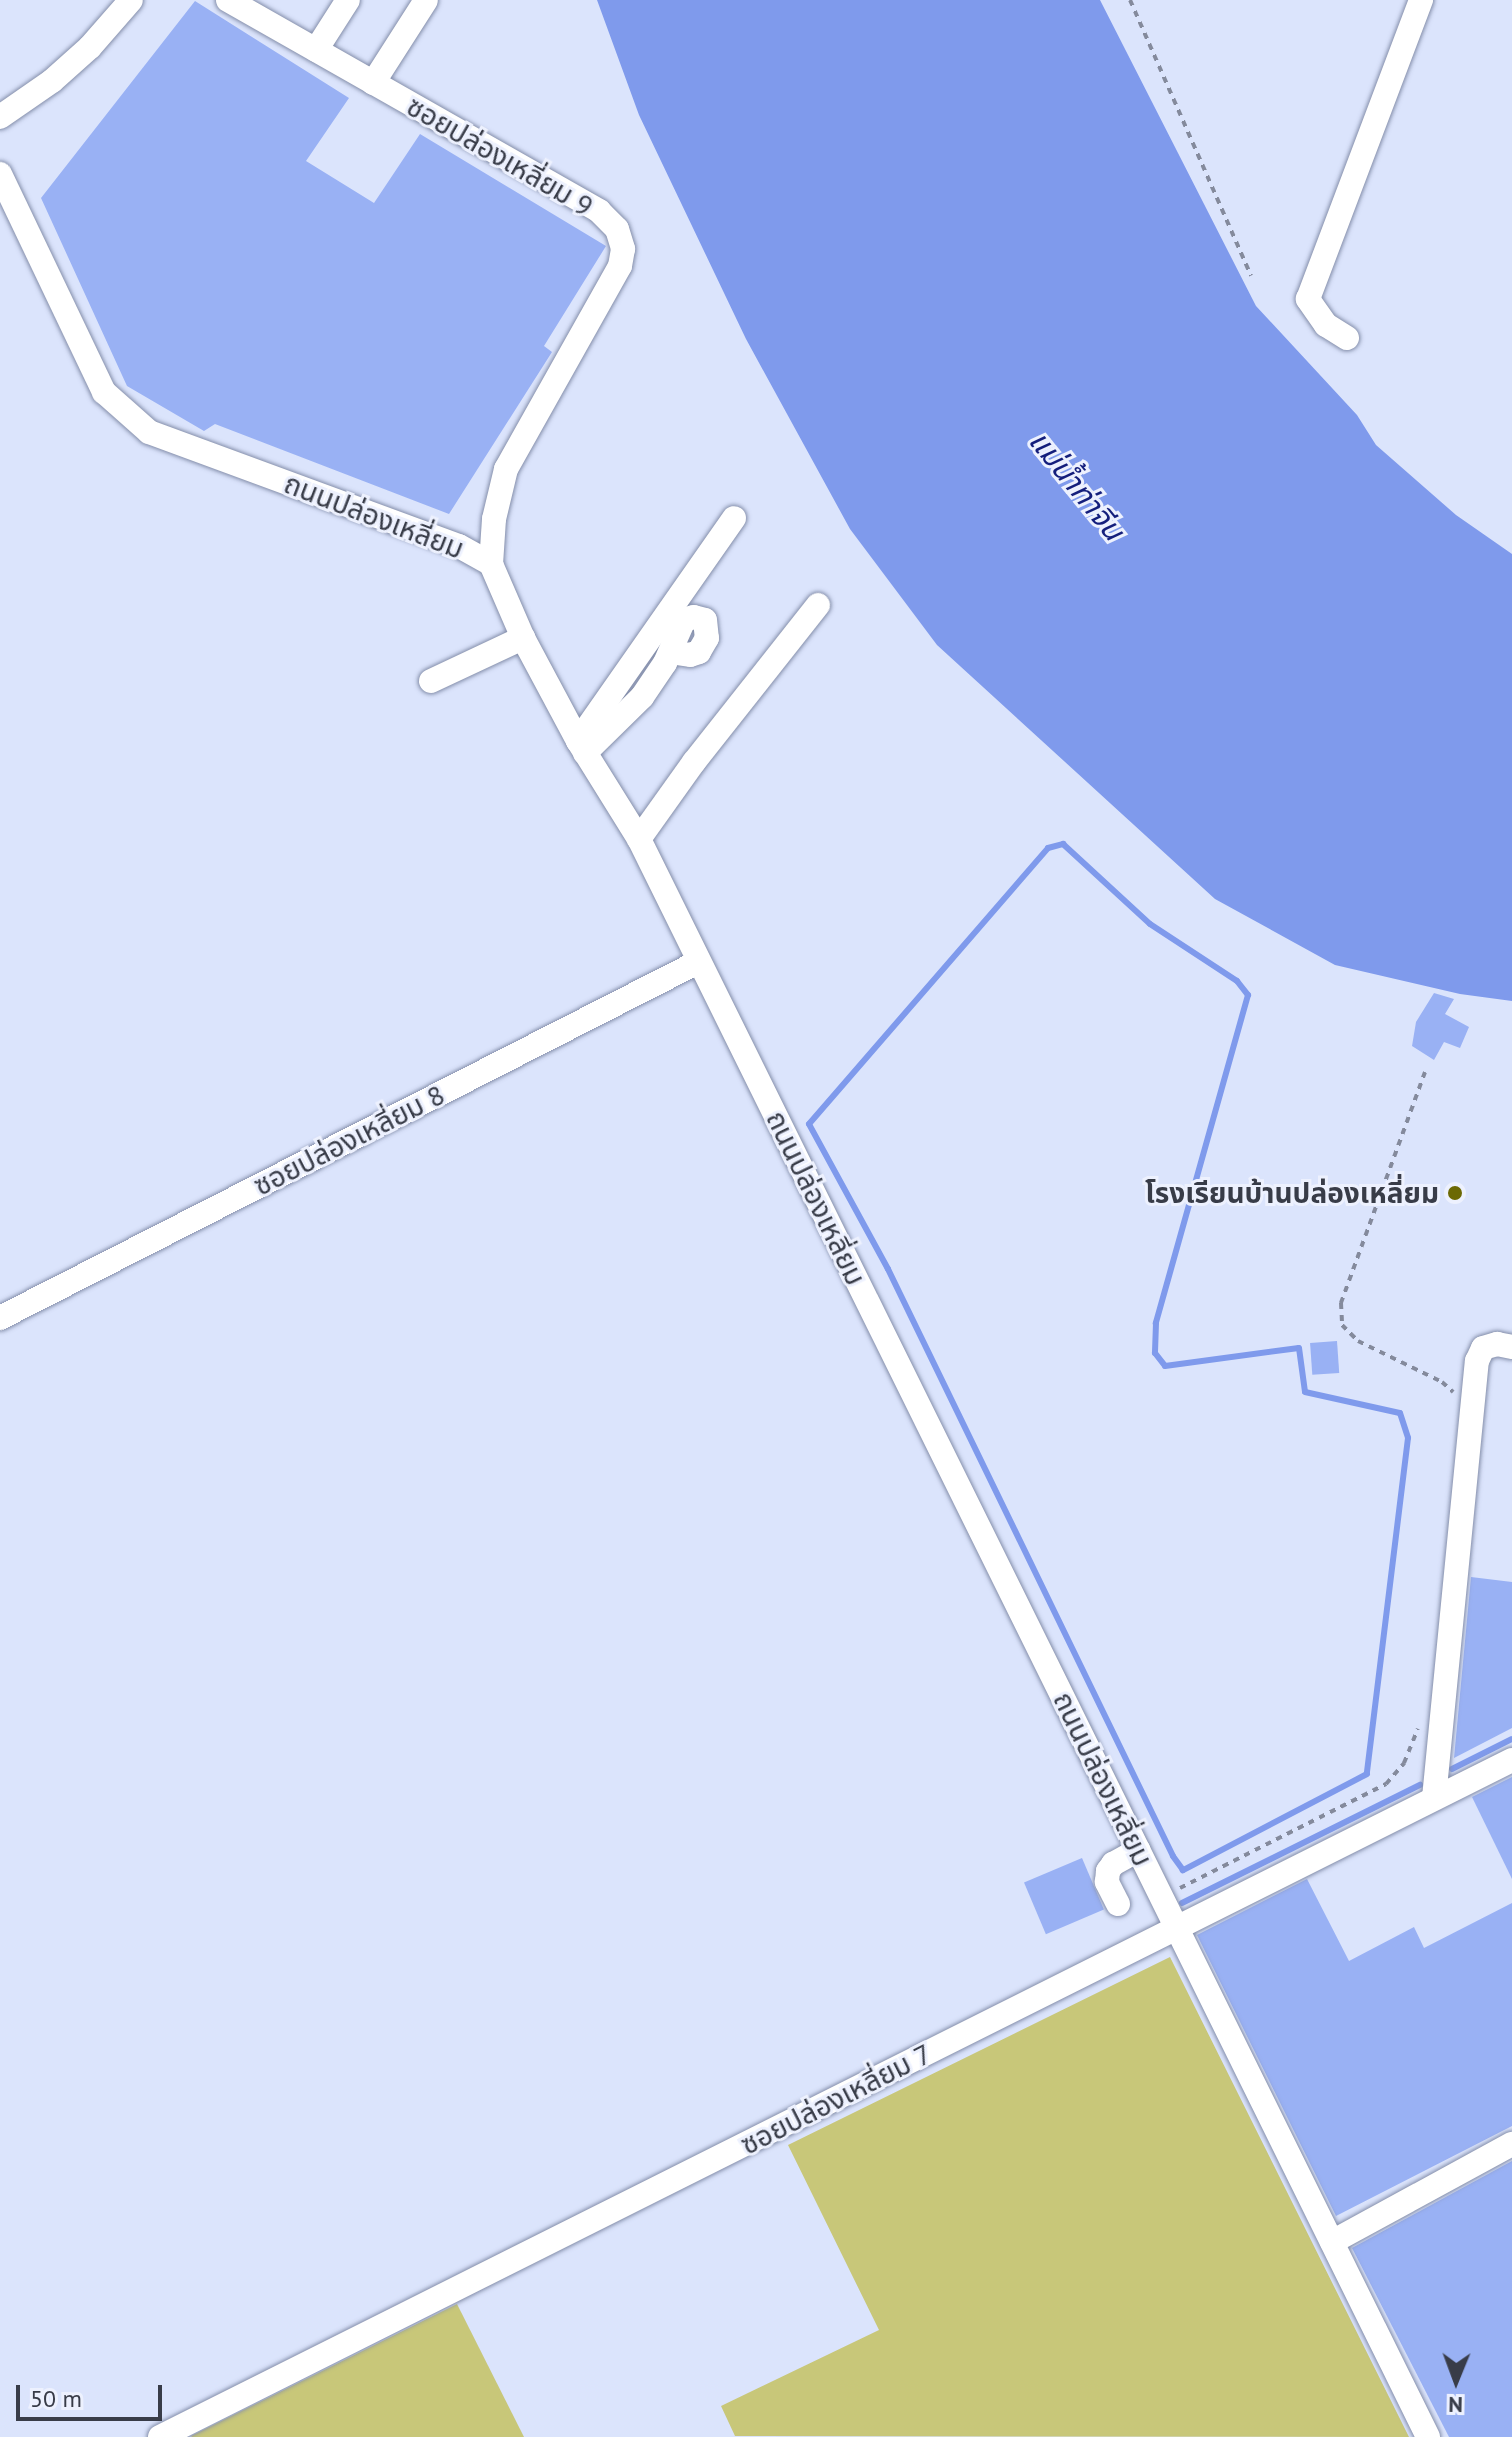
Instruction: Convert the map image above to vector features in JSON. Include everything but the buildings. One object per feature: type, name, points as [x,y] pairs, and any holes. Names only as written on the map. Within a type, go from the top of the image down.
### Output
[{"type":"street","points":[[0,117],[52,81],[90,47],[131,0]]},
{"type":"street","name":"ซอยปล่องเหลี่ยม 9","points":[[228,0],[599,211],[617,229],[622,240],[620,266],[506,469],[494,519],[491,564]]},
{"type":"street","points":[[316,50],[348,0]]},
{"type":"street","points":[[373,83],[426,0]]},
{"type":"street","points":[[1347,338],[1326,325],[1308,299],[1421,0]]},
{"type":"street","name":"ถนนปล่องเหลี่ยม","points":[[0,174],[104,392],[149,432],[459,546],[491,564],[523,638],[582,747],[639,839],[1428,2437]]},
{"type":"street","points":[[582,747],[734,518]]},
{"type":"street","points":[[639,839],[694,762],[818,605]]},
{"type":"street","points":[[431,681],[523,638]]},
{"type":"street","points":[[582,747],[642,697],[671,652]]},
{"type":"street","name":"ซอยปล่องเหลี่ยม 8","points":[[0,1318],[698,962]]},
{"type":"street","points":[[1434,1798],[1477,1361],[1483,1348],[1497,1344],[1512,1347]]},
{"type":"street","name":"ซอยปล่องเหลี่ยม 7","points":[[171,2435],[1176,1926],[1512,1760]]},
{"type":"street","points":[[1118,1904],[1107,1882],[1108,1871],[1113,1864],[1138,1850]]},
{"type":"street","points":[[1332,2242],[1512,2144]]},
{"type":"path","points":[[1130,0],[1251,276]]},
{"type":"path","points":[[1425,1072],[1341,1303],[1342,1325],[1358,1341],[1442,1382],[1454,1393],[1456,1401]]},
{"type":"path","points":[[1162,1897],[1386,1784],[1404,1763],[1420,1716]]},
{"type":"shaded area","points":[[1170,1957],[1409,2437],[735,2436],[721,2406],[879,2330],[788,2145]]},
{"type":"shaded area","points":[[457,2304],[524,2437],[191,2436]]},
{"type":"water","name":"แม่น้ำท่าจีน","points":[[597,0],[1100,0],[1256,306],[1357,415],[1376,445],[1456,515],[1512,554],[1512,1001],[1460,994],[1335,965],[1215,899],[937,645],[850,529],[746,339],[639,115]]},
{"type":"waterway","points":[[1063,844],[1150,924],[1237,981],[1248,995],[1156,1323],[1155,1353],[1165,1366],[1299,1348],[1305,1392],[1400,1413],[1408,1438],[1367,1774],[1183,1870],[1173,1856],[888,1269],[809,1124],[1048,848],[1063,844]]},
{"type":"waterway","points":[[1452,1769],[1512,1739]]},
{"type":"waterway","points":[[1182,1903],[1420,1785]]},
{"type":"place","name":"โรงเรียนบ้านปล่องเหลี่ยม","points":[[1455,1193]]}]
